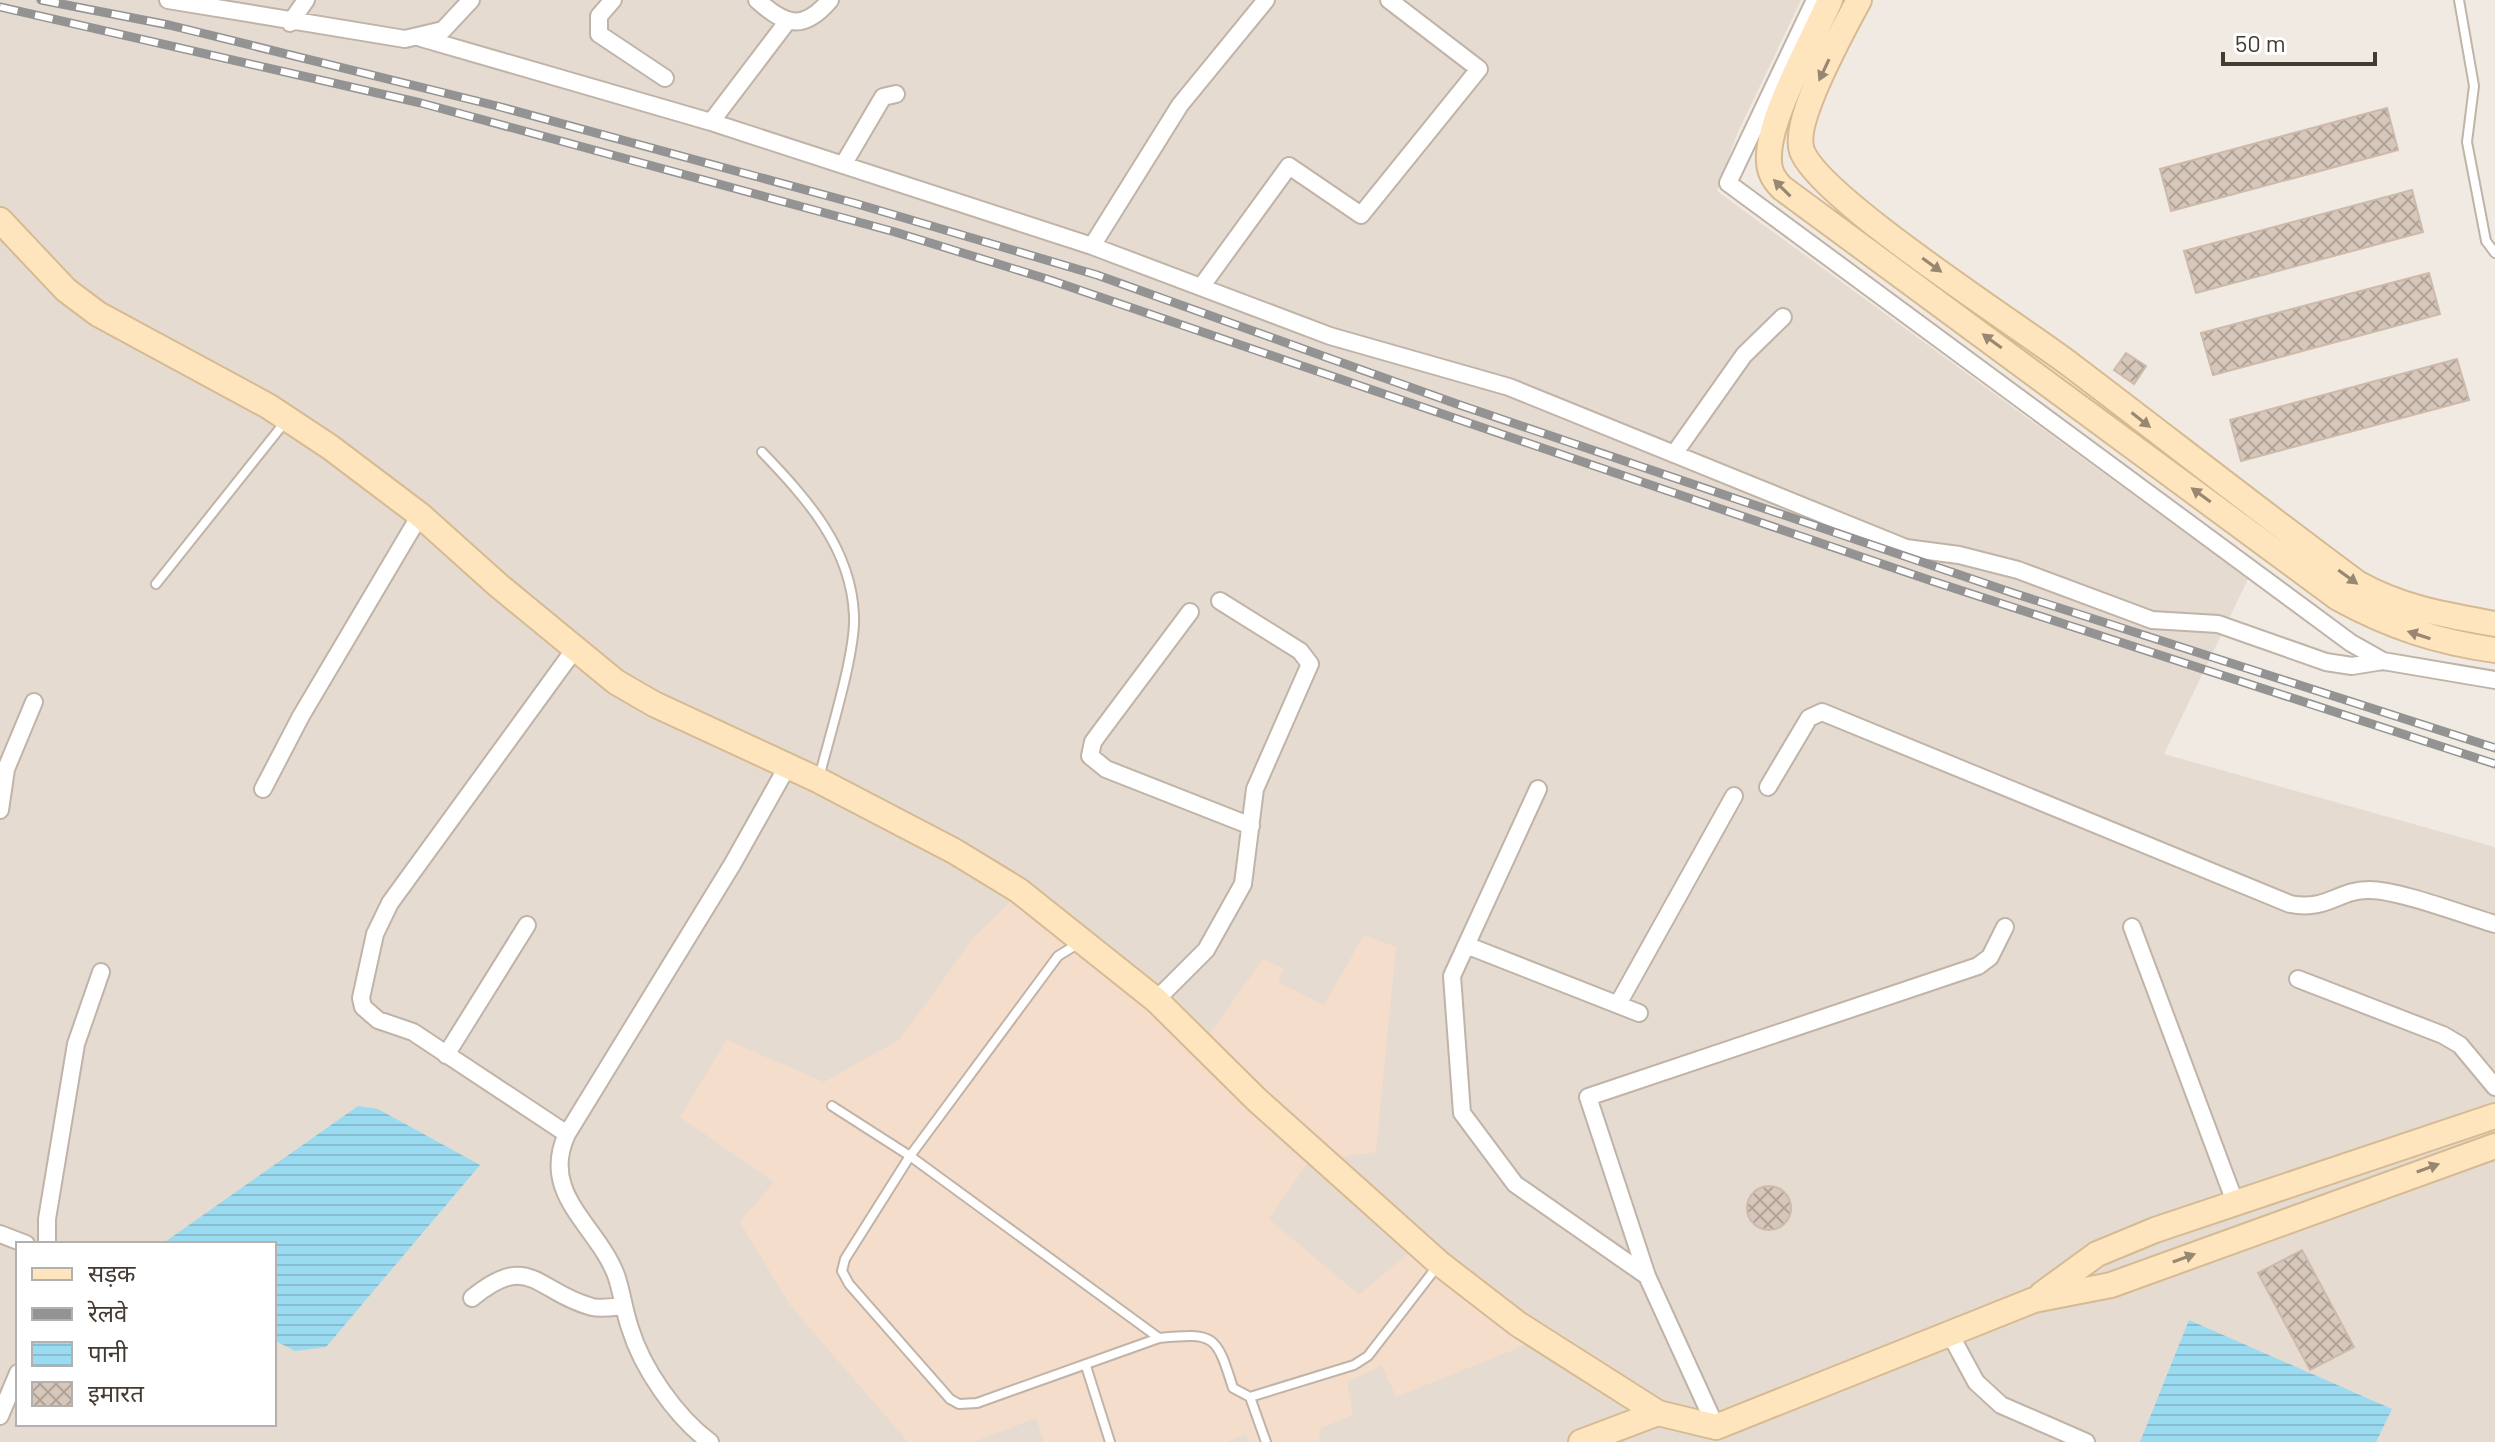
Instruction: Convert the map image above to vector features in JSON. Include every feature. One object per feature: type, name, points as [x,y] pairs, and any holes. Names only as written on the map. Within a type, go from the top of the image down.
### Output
[{"type":"street","points":[[168,0],[290,23],[405,39],[421,38],[443,30],[471,0]]},
{"type":"street","points":[[290,23],[306,0]]},
{"type":"street","points":[[613,0],[599,16],[599,34],[665,78]]},
{"type":"street","points":[[757,0],[787,22],[800,22],[820,12],[830,0]]},
{"type":"street","points":[[1092,246],[1180,105],[1266,0]]},
{"type":"street","points":[[1201,287],[1289,166],[1361,215],[1479,69],[1389,0]]},
{"type":"street","points":[[1815,0],[1728,183],[2351,643],[2383,661]]},
{"type":"street","points":[[1830,0],[1775,123],[1768,156],[1770,170],[1782,188],[2338,598],[2399,629],[2433,639],[2495,650]]},
{"type":"street","points":[[1859,0],[1822,73],[1801,131],[1801,150],[1818,175],[1913,252],[2070,365],[2357,583],[2384,599],[2421,611],[2495,624]]},
{"type":"street","points":[[711,122],[787,22]]},
{"type":"street","points":[[421,38],[711,122],[1092,246],[1330,336],[1509,387],[1906,548],[1959,555],[2018,570],[2133,615],[2162,621],[2218,624],[2342,666],[2383,661],[2495,680]]},
{"type":"street","points":[[843,165],[883,97],[896,94]]},
{"type":"street","points":[[0,220],[57,282],[98,314],[288,419],[420,515],[574,650],[634,694],[818,780],[989,871],[1156,1000],[1257,1100],[1439,1263],[1518,1324],[1658,1413],[1716,1427],[2034,1300],[2111,1285],[2495,1146]]},
{"type":"street","points":[[1674,454],[1744,355],[1783,317]]},
{"type":"street","points":[[263,789],[301,716],[420,515]]},
{"type":"street","points":[[1156,1000],[1206,950],[1232,909],[1243,884],[1255,789],[1310,664],[1300,651],[1220,601]]},
{"type":"street","points":[[1190,612],[1093,742],[1090,756],[1106,769],[1251,826]]},
{"type":"street","points":[[567,1134],[413,1032],[378,1020],[363,1007],[362,988],[375,934],[399,888],[574,650]]},
{"type":"street","points":[[0,810],[6,769],[34,702]]},
{"type":"street","points":[[1768,787],[1809,718],[1822,712],[2290,904],[2322,905],[2367,889],[2389,892],[2495,924]]},
{"type":"street","points":[[710,1442],[670,1399],[645,1362],[615,1273],[561,1186],[557,1161],[567,1134],[732,865],[787,767]]},
{"type":"street","points":[[1538,789],[1452,976],[1462,1113],[1515,1184],[1647,1276]]},
{"type":"street","points":[[1618,1004],[1734,796]]},
{"type":"street","points":[[446,1055],[527,925]]},
{"type":"street","points":[[1716,1427],[1647,1276],[1588,1097],[1978,966],[1990,957],[2005,927]]},
{"type":"street","points":[[2132,927],[2235,1202]]},
{"type":"street","points":[[1466,945],[1639,1013]]},
{"type":"street","points":[[47,1242],[47,1219],[76,1044],[101,972]]},
{"type":"street","points":[[2298,979],[2443,1035],[2460,1045],[2495,1087]]},
{"type":"street","points":[[2034,1300],[2097,1254],[2235,1202],[2495,1116]]},
{"type":"street","points":[[0,1234],[21,1242]]},
{"type":"street","points":[[472,1298],[494,1280],[514,1274],[593,1307],[624,1306]]},
{"type":"street","points":[[1950,1334],[1976,1382],[2001,1405],[2086,1442]]},
{"type":"street","points":[[0,1416],[16,1378]]},
{"type":"street","points":[[1581,1442],[1658,1413]]},
{"type":"lane","points":[[2459,0],[2474,86],[2467,142],[2486,241],[2495,253]]},
{"type":"lane","points":[[156,584],[288,419]]},
{"type":"lane","points":[[762,452],[823,520],[852,599],[855,618],[818,780]]},
{"type":"lane","points":[[1083,941],[1058,956],[910,1156],[845,1259],[842,1271],[849,1284],[950,1399],[959,1404],[977,1403],[1159,1338],[1203,1335],[1218,1347],[1233,1388],[1250,1397],[1266,1442]]},
{"type":"lane","points":[[832,1106],[910,1156],[1159,1338]]},
{"type":"lane","points":[[1250,1397],[1354,1365],[1368,1356],[1439,1263]]},
{"type":"lane","points":[[1086,1366],[1110,1442]]},
{"type":"shaded area","points":[[0,0],[1801,0],[1737,134],[1717,191],[2248,579],[2164,754],[2495,847],[2495,1442],[0,1442]]},
{"type":"shaded area","points":[[1013,899],[1139,991],[1198,1050],[1263,959],[1284,969],[1278,982],[1324,1005],[1364,935],[1396,947],[1376,1152],[1308,1162],[1269,1219],[1359,1295],[1407,1254],[1528,1344],[1396,1397],[1382,1365],[1347,1382],[1353,1415],[1319,1429],[1320,1442],[1250,1442],[1246,1434],[1226,1442],[1044,1442],[1036,1418],[974,1442],[908,1442],[790,1305],[740,1222],[774,1182],[680,1117],[727,1040],[824,1082],[899,1040],[975,936]]},
{"type":"water","points":[[358,1106],[378,1109],[480,1165],[326,1347],[295,1351],[276,1341],[276,1242],[165,1242]]},
{"type":"water","points":[[2189,1320],[2392,1409],[2376,1442],[2140,1442]]},
{"type":"building","points":[[2387,108],[2398,150],[2171,211],[2160,169]]},
{"type":"building","points":[[2412,190],[2423,232],[2196,293],[2184,251]]},
{"type":"building","points":[[2429,273],[2440,314],[2213,375],[2201,333]]},
{"type":"building","points":[[2126,353],[2146,366],[2134,384],[2114,370]]},
{"type":"building","points":[[2457,359],[2469,400],[2241,461],[2230,420]]},
{"type":"building","points":[[1769,1186],[1784,1193],[1791,1208],[1784,1223],[1769,1230],[1754,1223],[1747,1208],[1754,1193]]},
{"type":"building","points":[[2302,1250],[2354,1347],[2310,1370],[2258,1273]]},
{"type":"railway","points":[[41,0],[169,25],[497,106],[854,203],[1097,275],[1457,404],[2013,593],[2495,748]]},
{"type":"railway","points":[[0,7],[421,103],[895,232],[1050,280],[1932,581],[2495,764]]}]
